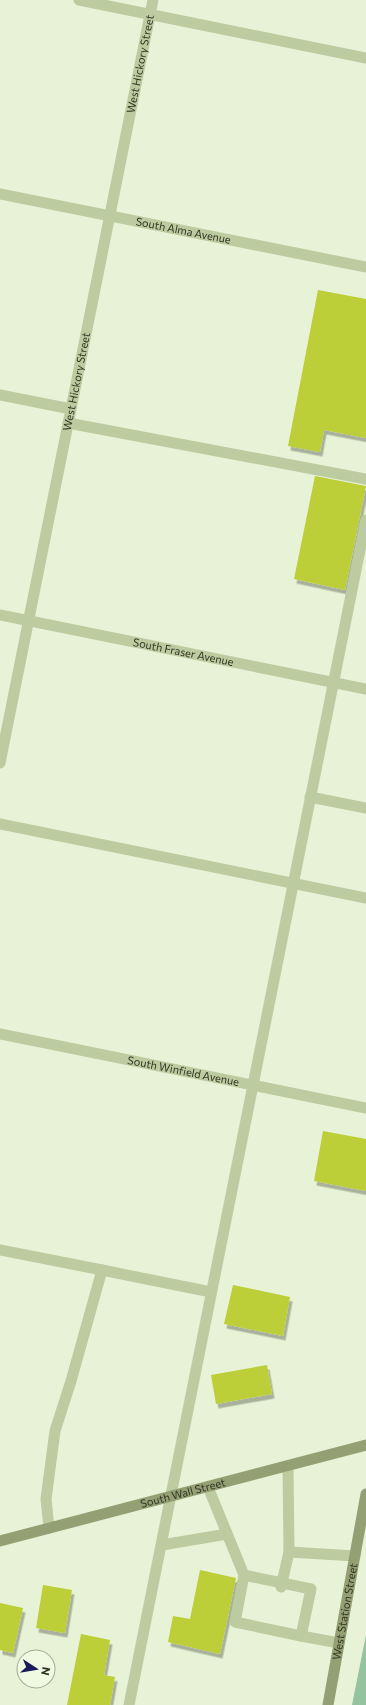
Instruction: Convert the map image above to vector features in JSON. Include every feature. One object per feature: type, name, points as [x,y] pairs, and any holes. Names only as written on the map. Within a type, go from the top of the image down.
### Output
[{"type":"main road","name":"South Wall Street","points":[[0,1541],[366,1445]]},
{"type":"main road","name":"West Station Street","points":[[328,1705],[366,1494]]},
{"type":"street","points":[[79,0],[366,58]]},
{"type":"street","name":"West Hickory Street","points":[[0,763],[153,0]]},
{"type":"street","name":"South Alma Avenue","points":[[0,194],[366,267]]},
{"type":"street","points":[[0,395],[71,409]]},
{"type":"street","points":[[68,423],[366,479]]},
{"type":"street","points":[[129,1705],[333,682],[364,540],[366,520]]},
{"type":"street","name":"South Fraser Avenue","points":[[0,615],[366,689]]},
{"type":"street","points":[[310,797],[366,808]]},
{"type":"street","points":[[0,824],[366,898]]},
{"type":"street","name":"South Winfield Avenue","points":[[0,1034],[366,1108]]},
{"type":"street","points":[[0,1250],[211,1292]]},
{"type":"street","points":[[49,1528],[46,1499],[55,1431],[71,1381],[102,1270]]},
{"type":"street","points":[[282,1585],[289,1552],[288,1466]]},
{"type":"street","points":[[208,1487],[244,1575],[235,1622],[274,1625],[301,1636],[339,1643]]},
{"type":"street","points":[[162,1545],[228,1534]]},
{"type":"street","points":[[289,1552],[355,1556]]},
{"type":"street","points":[[244,1575],[282,1585],[311,1589],[301,1636]]},
{"type":"green space","points":[[366,1635],[366,1705],[352,1705]]},
{"type":"building","points":[[318,290],[366,299],[366,438],[324,430],[320,452],[288,446]]},
{"type":"building","points":[[315,476],[366,486],[345,590],[294,579]]},
{"type":"building","points":[[323,1131],[366,1139],[366,1191],[314,1181]]},
{"type":"building","points":[[233,1285],[290,1297],[283,1336],[224,1324]]},
{"type":"building","points":[[267,1365],[272,1394],[216,1404],[211,1375]]},
{"type":"building","points":[[200,1570],[236,1578],[220,1654],[168,1642],[173,1616],[190,1619]]},
{"type":"building","points":[[43,1585],[72,1590],[65,1633],[36,1628]]},
{"type":"building","points":[[0,1603],[23,1608],[13,1653],[0,1650]]},
{"type":"building","points":[[81,1634],[110,1640],[104,1675],[115,1677],[110,1705],[67,1705]]}]
